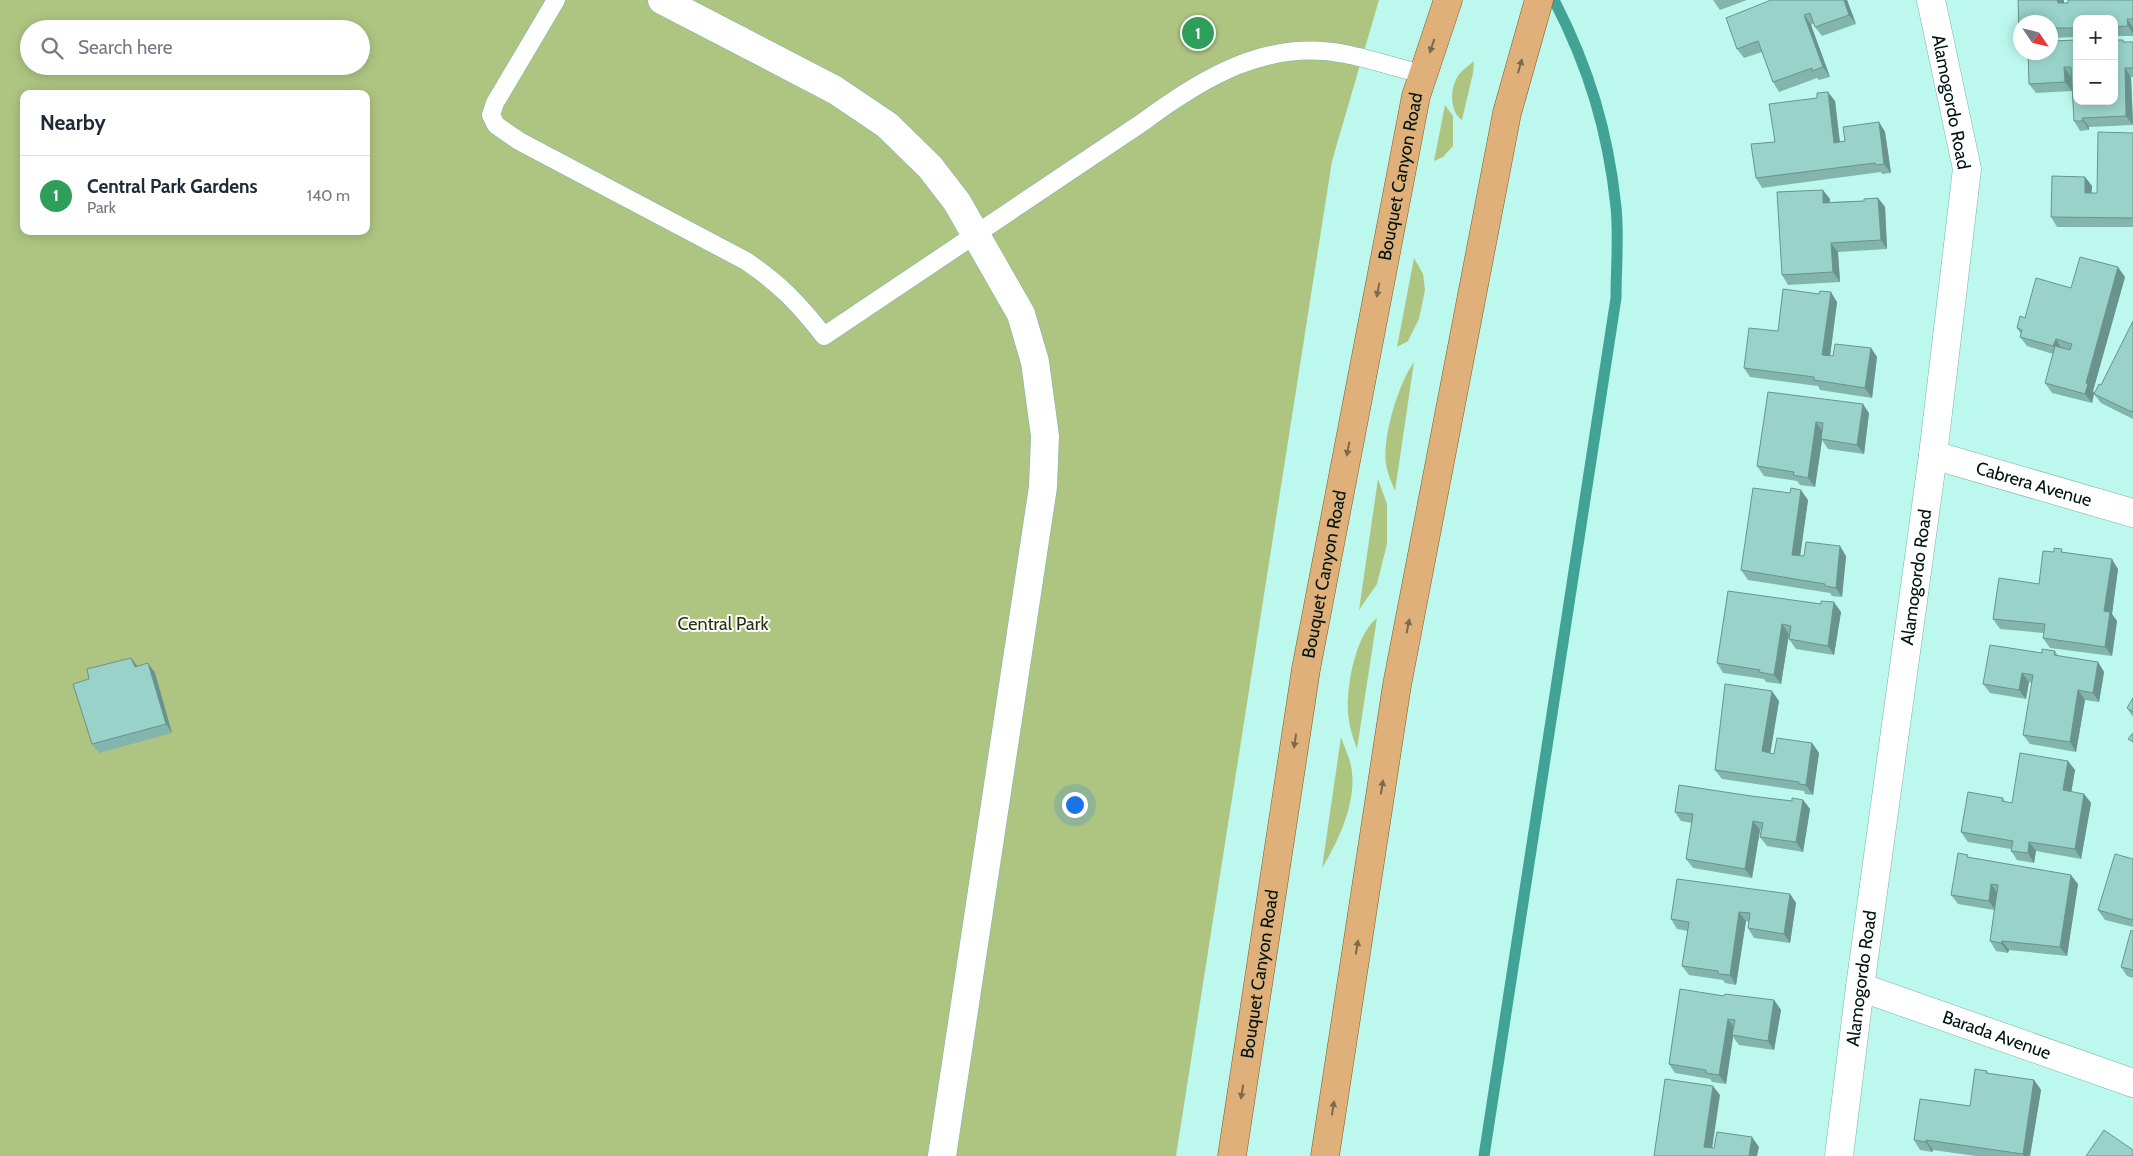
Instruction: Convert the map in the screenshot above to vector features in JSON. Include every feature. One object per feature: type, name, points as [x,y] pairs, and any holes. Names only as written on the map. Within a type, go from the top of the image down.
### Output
[{"type":"main road","name":"Bouquet Canyon Road","points":[[1232,1156],[1306,669],[1416,96],[1448,0]]},
{"type":"main road","points":[[1325,1156],[1397,685],[1507,113],[1539,0]]},
{"type":"street","points":[[662,0],[835,90],[887,125],[930,167],[957,202],[1021,314],[1035,362],[1045,436],[1043,487],[942,1156]]},
{"type":"street","name":"Alamogordo Road","points":[[1839,1156],[1860,986],[1934,455],[1967,170],[1931,0]]},
{"type":"street","name":"Cabrera Avenue","points":[[1934,455],[2133,513]]},
{"type":"street","name":"Barada Avenue","points":[[1860,986],[2133,1083]]},
{"type":"lane","points":[[556,0],[495,103],[491,115],[496,125],[519,141],[746,261],[775,281],[799,304],[824,336],[1143,122],[1184,92],[1212,75],[1249,60],[1305,50],[1344,53],[1422,74]]},
{"type":"green space","name":"Central Park","points":[[0,0],[1379,0],[1332,161],[1176,1156],[0,1156]]},
{"type":"green space","points":[[1474,61],[1462,120],[1454,110],[1453,90],[1457,77]]},
{"type":"green space","points":[[1445,105],[1453,116],[1453,146],[1443,157],[1434,161]]},
{"type":"green space","points":[[1414,258],[1423,274],[1425,290],[1419,319],[1408,341],[1397,347]]},
{"type":"green space","points":[[1414,362],[1395,491],[1385,458],[1388,430],[1402,384]]},
{"type":"green space","points":[[1378,479],[1387,504],[1387,544],[1377,584],[1359,610]]},
{"type":"green space","points":[[1377,618],[1357,749],[1349,720],[1348,695],[1350,681],[1357,650],[1369,626]]},
{"type":"green space","points":[[1341,737],[1351,766],[1352,792],[1346,819],[1335,845],[1322,868]]},
{"type":"building","points":[[1771,0],[1844,0],[1849,15],[1815,27],[1810,13],[1804,15],[1823,67],[1812,71],[1812,68],[1773,82],[1758,41],[1737,49],[1726,18]]},
{"type":"building","points":[[2018,0],[2057,0],[2058,3],[2068,3],[2068,0],[2133,0],[2133,19],[2127,19],[2128,26],[2118,27],[2118,15],[2073,15],[2073,28],[2058,28],[2058,15],[2018,15]]},
{"type":"building","points":[[2073,40],[2073,103],[2071,67],[2064,67],[2065,82],[2029,84],[2028,60],[2058,60],[2058,41]]},
{"type":"building","points":[[2118,40],[2133,42],[2133,68],[2125,68],[2126,116],[2082,118],[2083,121],[2074,121],[2073,105],[2118,105]]},
{"type":"building","points":[[1828,92],[1834,143],[1845,141],[1843,127],[1879,122],[1884,164],[1876,165],[1875,163],[1756,178],[1751,144],[1775,142],[1769,104],[1817,98],[1817,93]]},
{"type":"building","points":[[2098,132],[2133,133],[2133,218],[2051,217],[2052,176],[2085,177],[2085,193],[2097,193]]},
{"type":"building","points":[[1823,190],[1823,203],[1864,201],[1864,199],[1878,198],[1881,240],[1831,243],[1833,272],[1782,275],[1777,192]]},
{"type":"building","points":[[2080,257],[2118,267],[2086,383],[2088,384],[2085,394],[2045,383],[2055,346],[2070,350],[2072,344],[2056,339],[2053,346],[2020,337],[2022,330],[2017,328],[2020,316],[2025,318],[2036,278],[2071,288]]},
{"type":"building","points":[[1783,289],[1819,294],[1820,291],[1831,292],[1822,355],[1833,356],[1835,344],[1871,348],[1865,388],[1814,380],[1814,377],[1744,368],[1749,328],[1778,331]]},
{"type":"building","points":[[2133,321],[2132,412],[2094,394],[2099,384],[2101,385]]},
{"type":"building","points":[[1768,392],[1863,404],[1857,445],[1821,439],[1823,423],[1816,422],[1808,478],[1793,475],[1794,472],[1757,466]]},
{"type":"building","points":[[1753,488],[1790,493],[1791,488],[1801,490],[1792,555],[1804,556],[1806,542],[1840,546],[1836,588],[1825,586],[1825,584],[1741,570]]},
{"type":"building","points":[[2054,548],[2062,549],[2061,552],[2112,559],[2104,611],[2110,612],[2105,647],[2043,638],[2045,624],[1993,619],[1999,578],[2039,584],[2043,551],[2054,552]]},
{"type":"building","points":[[1728,591],[1821,604],[1821,601],[1834,602],[1828,646],[1789,639],[1791,626],[1782,624],[1774,675],[1759,672],[1760,670],[1717,663]]},
{"type":"building","points":[[1990,645],[2042,653],[2042,649],[2055,651],[2054,655],[2098,662],[2093,693],[2078,690],[2070,742],[2023,735],[2033,675],[2022,673],[2019,690],[1983,684]]},
{"type":"building","points":[[131,658],[135,667],[148,663],[166,724],[92,744],[73,684],[89,679],[87,669]]},
{"type":"building","points":[[1725,684],[1772,691],[1762,751],[1774,754],[1777,738],[1812,743],[1806,785],[1799,784],[1799,782],[1715,770]]},
{"type":"building","points":[[2133,698],[2133,712],[2127,708]]},
{"type":"building","points":[[2133,733],[2133,742],[2128,739]]},
{"type":"building","points":[[2020,753],[2068,761],[2063,790],[2084,794],[2075,849],[2029,842],[2028,853],[2011,851],[2013,841],[1961,832],[1968,792],[2003,798],[2002,801],[2012,803]]},
{"type":"building","points":[[1679,785],[1792,801],[1792,798],[1803,800],[1796,842],[1760,837],[1763,823],[1753,821],[1745,869],[1686,859],[1693,814],[1675,812]]},
{"type":"building","points":[[1958,853],[1968,855],[1967,857],[2071,875],[2060,947],[1990,941],[1998,885],[1991,884],[1989,901],[1951,895]]},
{"type":"building","points":[[2115,854],[2133,859],[2133,920],[2098,910]]},
{"type":"building","points":[[1677,879],[1790,894],[1784,934],[1748,928],[1750,913],[1739,912],[1730,975],[1718,974],[1718,971],[1682,966],[1689,922],[1671,919]]},
{"type":"building","points":[[2131,930],[2133,931],[2133,970],[2121,967]]},
{"type":"building","points":[[1680,989],[1724,996],[1725,994],[1774,1000],[1768,1041],[1732,1035],[1735,1020],[1728,1019],[1719,1075],[1706,1073],[1706,1070],[1669,1064]]},
{"type":"building","points":[[1975,1069],[1987,1071],[1986,1073],[2034,1080],[2023,1154],[1926,1140],[1926,1142],[1914,1140],[1920,1099],[1970,1106]]},
{"type":"building","points":[[1665,1079],[1713,1086],[1704,1147],[1714,1148],[1717,1132],[1752,1137],[1749,1156],[1654,1156]]},
{"type":"building","points":[[2104,1130],[2133,1150],[2133,1156],[2086,1156]]},
{"type":"waterway","points":[[1484,1156],[1616,298],[1617,218],[1608,152],[1587,75],[1554,0]]},
{"type":"place","name":"Central Park Gardens","points":[[1198,33]]}]
